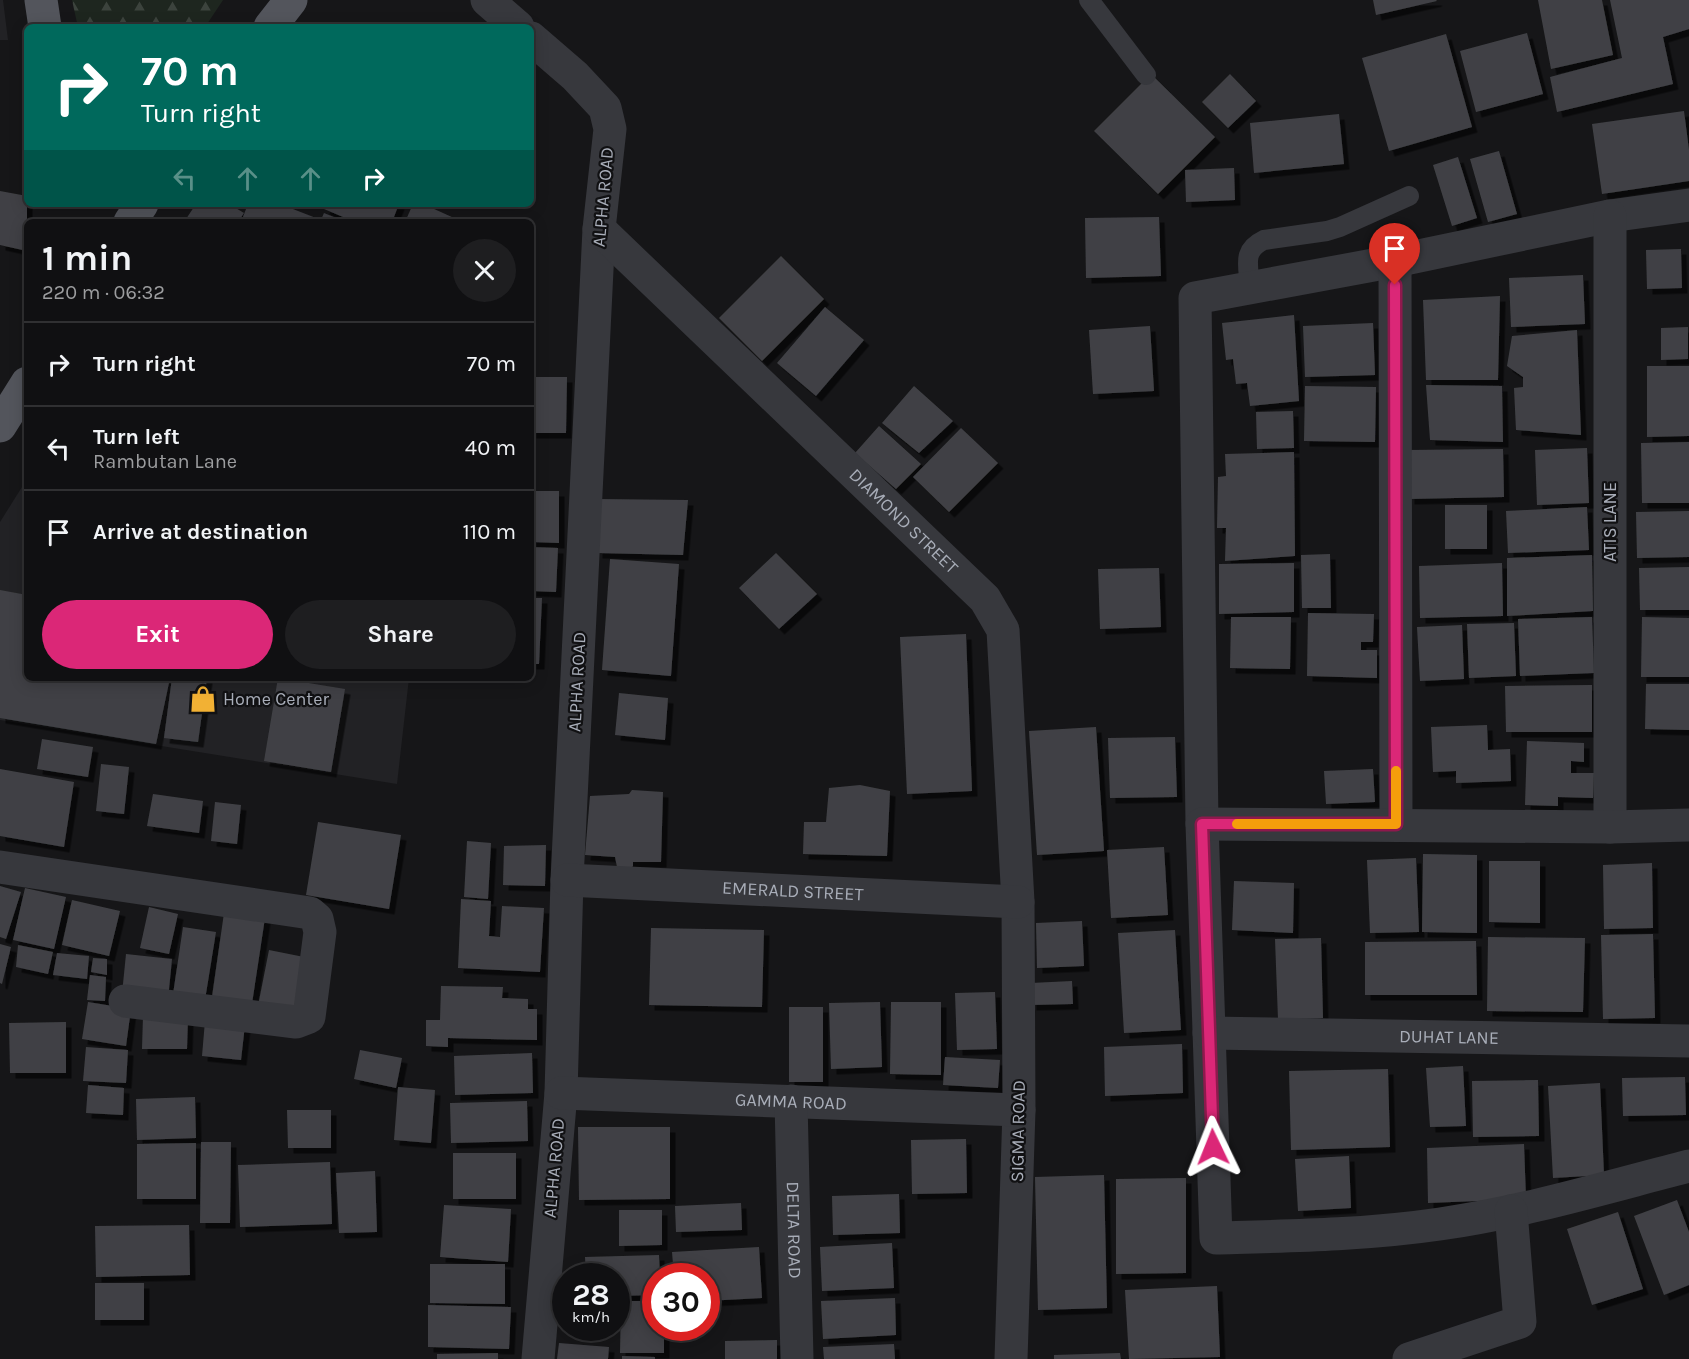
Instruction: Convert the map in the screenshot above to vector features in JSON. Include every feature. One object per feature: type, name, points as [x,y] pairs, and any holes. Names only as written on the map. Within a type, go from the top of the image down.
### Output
[{"type":"main road","points":[[41,0],[45,24]]},
{"type":"main road","points":[[272,24],[291,0]]},
{"type":"street","points":[[487,0],[515,24]]},
{"type":"street","name":"ALPHA ROAD","points":[[534,41],[575,76],[605,108],[610,129],[599,229],[567,880],[561,1093],[538,1359]]},
{"type":"street","points":[[1689,205],[1610,216],[1395,261],[1195,298],[1202,824],[1216,1238],[1343,1235],[1440,1224],[1511,1211],[1689,1166]]},
{"type":"street","name":"ATIS LANE","points":[[1610,216],[1610,827]]},
{"type":"street","name":"DIAMOND STREET","points":[[599,229],[985,599],[1003,630],[1018,902]]},
{"type":"street","points":[[1395,261],[1396,824]]},
{"type":"street","points":[[1202,824],[1610,827],[1689,825]]},
{"type":"street","points":[[0,867],[310,914],[317,919],[320,932],[309,1017],[296,1023],[125,1001]]},
{"type":"street","name":"EMERALD STREET","points":[[567,880],[1018,902]]},
{"type":"street","name":"SIGMA ROAD","points":[[1011,1359],[1019,1110],[1018,902]]},
{"type":"street","name":"DUHAT LANE","points":[[1209,1033],[1689,1041]]},
{"type":"street","name":"GAMMA ROAD","points":[[561,1093],[1019,1110]]},
{"type":"street","name":"DELTA ROAD","points":[[791,1101],[797,1359]]},
{"type":"street","points":[[1409,1359],[1520,1322],[1511,1211]]},
{"type":"lane","points":[[1089,0],[1146,75]]},
{"type":"lane","points":[[1250,288],[1248,256],[1255,244],[1264,240],[1340,227],[1409,196]]},
{"type":"shaded area","points":[[0,0],[3,0],[8,40],[0,40]]},
{"type":"shaded area","name":"Home Center","points":[[24,484],[24,681],[409,681],[397,784],[0,720],[0,522]]},
{"type":"green space","points":[[72,0],[223,0],[207,24],[77,24]]},
{"type":"building","points":[[1373,0],[1436,0],[1437,1],[1376,15]]},
{"type":"building","points":[[1538,0],[1602,0],[1613,55],[1551,69]]},
{"type":"building","points":[[1610,0],[1689,0],[1689,29],[1663,37],[1673,84],[1557,112],[1550,77],[1622,58]]},
{"type":"building","points":[[1527,33],[1543,94],[1476,112],[1460,51]]},
{"type":"building","points":[[1446,34],[1472,127],[1389,151],[1362,58]]},
{"type":"building","points":[[1151,74],[1215,137],[1158,194],[1094,131]]},
{"type":"building","points":[[1230,74],[1256,101],[1228,128],[1202,102]]},
{"type":"building","points":[[1684,111],[1689,150],[1689,181],[1602,194],[1592,124]]},
{"type":"building","points":[[1339,114],[1344,164],[1254,173],[1250,123]]},
{"type":"building","points":[[1499,151],[1517,214],[1488,222],[1470,159]]},
{"type":"building","points":[[1458,157],[1477,218],[1452,226],[1433,165]]},
{"type":"building","points":[[1234,168],[1235,200],[1186,202],[1185,170]]},
{"type":"building","points":[[0,191],[24,195],[27,219],[24,219],[24,250],[0,245]]},
{"type":"building","points":[[194,207],[234,207],[244,213],[240,219],[186,219]]},
{"type":"building","points":[[247,207],[288,207],[316,218],[316,219],[242,219]]},
{"type":"building","points":[[325,207],[398,207],[393,219],[348,219],[324,209]]},
{"type":"building","points":[[412,207],[430,207],[456,219],[406,219]]},
{"type":"building","points":[[324,213],[339,219],[321,219]]},
{"type":"building","points":[[1159,217],[1161,276],[1086,278],[1085,218]]},
{"type":"building","points":[[1681,249],[1682,288],[1647,289],[1646,250]]},
{"type":"building","points":[[781,256],[824,299],[762,361],[719,318]]},
{"type":"building","points":[[1583,275],[1585,324],[1511,327],[1509,278]]},
{"type":"building","points":[[1500,296],[1498,380],[1426,380],[1423,300]]},
{"type":"building","points":[[825,307],[864,340],[816,396],[777,363]]},
{"type":"building","points":[[1294,315],[1299,401],[1250,406],[1247,383],[1236,384],[1233,359],[1226,360],[1222,323]]},
{"type":"building","points":[[1373,323],[1375,375],[1305,377],[1303,326]]},
{"type":"building","points":[[1150,326],[1154,391],[1093,394],[1089,330]]},
{"type":"building","points":[[1688,327],[1688,359],[1661,360],[1661,328]]},
{"type":"building","points":[[1577,330],[1581,435],[1516,430],[1514,388],[1523,387],[1523,377],[1507,366],[1512,336]]},
{"type":"building","points":[[1647,366],[1689,366],[1689,436],[1647,437]]},
{"type":"building","points":[[534,377],[567,377],[566,433],[534,433]]},
{"type":"building","points":[[1426,385],[1502,386],[1503,442],[1430,440]]},
{"type":"building","points":[[914,386],[953,421],[919,453],[882,423]]},
{"type":"building","points":[[1305,386],[1376,387],[1375,442],[1304,441]]},
{"type":"building","points":[[1293,411],[1294,448],[1257,449],[1256,412]]},
{"type":"building","points":[[879,426],[921,464],[896,489],[855,453]]},
{"type":"building","points":[[961,428],[998,463],[949,512],[913,477]]},
{"type":"building","points":[[1689,442],[1689,503],[1642,503],[1641,443]]},
{"type":"building","points":[[1587,448],[1589,503],[1537,505],[1535,450]]},
{"type":"building","points":[[1503,449],[1504,497],[1409,499],[1408,450]]},
{"type":"building","points":[[1294,452],[1295,556],[1225,561],[1226,528],[1217,528],[1218,477],[1226,476],[1225,454]]},
{"type":"building","points":[[534,491],[559,491],[559,543],[534,542]]},
{"type":"building","points":[[597,499],[688,500],[683,555],[597,553]]},
{"type":"building","points":[[1445,505],[1487,505],[1487,549],[1445,549]]},
{"type":"building","points":[[1587,507],[1589,550],[1508,553],[1506,511]]},
{"type":"building","points":[[1689,511],[1689,557],[1637,558],[1636,512]]},
{"type":"building","points":[[534,547],[558,548],[556,592],[534,591]]},
{"type":"building","points":[[776,553],[817,594],[779,629],[739,588]]},
{"type":"building","points":[[1330,554],[1331,608],[1302,608],[1301,555]]},
{"type":"building","points":[[1592,555],[1593,611],[1507,616],[1507,558]]},
{"type":"building","points":[[610,559],[679,564],[671,676],[602,670]]},
{"type":"building","points":[[1294,563],[1294,612],[1219,614],[1219,564]]},
{"type":"building","points":[[1502,563],[1503,616],[1420,618],[1419,566]]},
{"type":"building","points":[[1689,567],[1689,610],[1640,610],[1639,568]]},
{"type":"building","points":[[1159,568],[1161,627],[1100,629],[1098,569]]},
{"type":"building","points":[[0,590],[24,594],[24,681],[169,681],[156,744],[0,718]]},
{"type":"building","points":[[534,598],[542,598],[539,664],[534,664]]},
{"type":"building","points":[[1308,613],[1374,614],[1373,642],[1361,642],[1361,650],[1377,650],[1377,678],[1307,676]]},
{"type":"building","points":[[1231,617],[1291,617],[1290,669],[1230,668]]},
{"type":"building","points":[[1592,617],[1594,673],[1520,676],[1518,619]]},
{"type":"building","points":[[1642,617],[1689,618],[1689,677],[1641,677]]},
{"type":"building","points":[[1514,623],[1516,676],[1469,678],[1467,624]]},
{"type":"building","points":[[1462,625],[1464,679],[1420,681],[1417,627]]},
{"type":"building","points":[[966,634],[972,791],[907,794],[900,637]]},
{"type":"building","points":[[172,681],[207,681],[198,742],[164,738]]},
{"type":"building","points":[[277,681],[296,681],[345,689],[331,772],[264,761]]},
{"type":"building","points":[[1646,684],[1689,684],[1689,730],[1645,729]]},
{"type":"building","points":[[1592,685],[1592,732],[1506,732],[1505,686]]},
{"type":"building","points":[[619,693],[668,698],[665,740],[615,735]]},
{"type":"building","points":[[1487,725],[1488,750],[1510,749],[1511,781],[1456,783],[1456,771],[1433,772],[1431,727]]},
{"type":"building","points":[[1096,727],[1104,851],[1037,855],[1029,731]]},
{"type":"building","points":[[1175,737],[1177,797],[1110,798],[1108,738]]},
{"type":"building","points":[[42,739],[93,747],[88,777],[37,769]]},
{"type":"building","points":[[1527,741],[1584,743],[1584,762],[1571,761],[1571,773],[1594,773],[1593,798],[1558,797],[1558,806],[1525,805]]},
{"type":"building","points":[[101,764],[129,767],[124,814],[96,811]]},
{"type":"building","points":[[0,769],[74,782],[64,847],[0,836]]},
{"type":"building","points":[[1373,769],[1375,802],[1326,804],[1324,771]]},
{"type":"building","points":[[860,785],[890,791],[887,856],[803,854],[804,822],[826,822],[829,788]]},
{"type":"building","points":[[632,790],[663,792],[661,862],[633,862],[630,869],[617,867],[615,857],[585,855],[590,796],[629,794]]},
{"type":"building","points":[[153,794],[203,801],[199,833],[147,826]]},
{"type":"building","points":[[215,802],[241,805],[237,844],[211,841]]},
{"type":"building","points":[[318,822],[401,835],[389,909],[306,895]]},
{"type":"building","points":[[467,841],[491,843],[488,899],[464,897]]},
{"type":"building","points":[[546,845],[545,886],[503,885],[504,846]]},
{"type":"building","points":[[1164,847],[1168,915],[1111,918],[1107,850]]},
{"type":"building","points":[[1423,854],[1477,855],[1477,933],[1422,932]]},
{"type":"building","points":[[1416,858],[1419,932],[1370,933],[1367,860]]},
{"type":"building","points":[[1489,861],[1540,861],[1540,923],[1489,922]]},
{"type":"building","points":[[1652,863],[1653,928],[1604,929],[1603,865]]},
{"type":"building","points":[[1234,881],[1294,883],[1293,933],[1232,930]]},
{"type":"building","points":[[0,886],[21,892],[6,939],[0,937]]},
{"type":"building","points":[[25,888],[66,897],[54,949],[13,940]]},
{"type":"building","points":[[461,899],[491,901],[489,936],[500,937],[502,906],[544,908],[540,972],[458,968]]},
{"type":"building","points":[[72,900],[120,911],[109,956],[62,945]]},
{"type":"building","points":[[149,907],[178,914],[169,954],[140,948]]},
{"type":"building","points":[[224,913],[265,918],[251,1010],[211,1004]]},
{"type":"building","points":[[1082,921],[1084,966],[1037,968],[1036,923]]},
{"type":"building","points":[[183,927],[216,932],[204,1006],[172,1001]]},
{"type":"building","points":[[651,928],[764,930],[762,1007],[649,1005]]},
{"type":"building","points":[[1175,930],[1181,1030],[1124,1033],[1118,933]]},
{"type":"building","points":[[1653,934],[1655,1018],[1603,1019],[1601,935]]},
{"type":"building","points":[[1488,937],[1585,938],[1583,1012],[1487,1011]]},
{"type":"building","points":[[1321,938],[1323,1018],[1278,1019],[1275,939]]},
{"type":"building","points":[[1476,941],[1477,995],[1365,995],[1365,942]]},
{"type":"building","points":[[0,944],[11,947],[2,984],[0,983]]},
{"type":"building","points":[[18,945],[53,952],[48,974],[16,967]]},
{"type":"building","points":[[269,950],[304,957],[293,1013],[258,1006]]},
{"type":"building","points":[[57,953],[89,956],[87,979],[53,975]]},
{"type":"building","points":[[126,954],[172,959],[168,999],[122,994]]},
{"type":"building","points":[[93,958],[107,959],[107,975],[91,972]]},
{"type":"building","points":[[90,975],[106,977],[105,1001],[87,1000]]},
{"type":"building","points":[[1072,981],[1073,1004],[1031,1005],[1031,983]]},
{"type":"building","points":[[441,986],[503,987],[502,998],[528,999],[528,1009],[537,1009],[537,1040],[448,1038],[448,1047],[426,1046],[426,1020],[440,1020]]},
{"type":"building","points":[[995,992],[997,1049],[957,1050],[955,993]]},
{"type":"building","points":[[88,1002],[131,1009],[126,1046],[82,1039]]},
{"type":"building","points":[[880,1002],[882,1067],[831,1069],[829,1003]]},
{"type":"building","points":[[891,1002],[941,1002],[941,1075],[890,1074]]},
{"type":"building","points":[[789,1007],[823,1007],[823,1082],[789,1082]]},
{"type":"building","points":[[143,1016],[188,1017],[187,1049],[142,1049]]},
{"type":"building","points":[[205,1021],[245,1025],[241,1060],[202,1056]]},
{"type":"building","points":[[66,1022],[66,1073],[10,1073],[9,1023]]},
{"type":"building","points":[[1182,1044],[1183,1093],[1105,1096],[1104,1047]]},
{"type":"building","points":[[86,1047],[128,1050],[126,1083],[83,1081]]},
{"type":"building","points":[[360,1050],[402,1058],[396,1088],[354,1079]]},
{"type":"building","points":[[532,1053],[533,1093],[455,1095],[454,1056]]},
{"type":"building","points":[[945,1057],[1000,1060],[998,1088],[943,1085]]},
{"type":"building","points":[[1463,1066],[1466,1126],[1430,1127],[1426,1068]]},
{"type":"building","points":[[1388,1069],[1390,1147],[1291,1150],[1289,1071]]},
{"type":"building","points":[[1685,1077],[1686,1115],[1623,1116],[1622,1078]]},
{"type":"building","points":[[1538,1080],[1539,1136],[1473,1137],[1472,1081]]},
{"type":"building","points":[[1600,1083],[1604,1175],[1553,1178],[1548,1086]]},
{"type":"building","points":[[88,1085],[124,1088],[123,1115],[86,1113]]},
{"type":"building","points":[[398,1087],[435,1090],[431,1143],[394,1140]]},
{"type":"building","points":[[195,1097],[196,1138],[137,1140],[136,1099]]},
{"type":"building","points":[[527,1101],[528,1141],[451,1143],[450,1103]]},
{"type":"building","points":[[287,1110],[331,1110],[331,1148],[288,1148]]},
{"type":"building","points":[[578,1127],[670,1127],[670,1199],[579,1200]]},
{"type":"building","points":[[966,1139],[967,1193],[912,1194],[911,1140]]},
{"type":"building","points":[[201,1142],[231,1142],[230,1223],[200,1223]]},
{"type":"building","points":[[196,1143],[196,1199],[137,1199],[137,1144]]},
{"type":"building","points":[[1524,1144],[1526,1199],[1428,1203],[1427,1148]]},
{"type":"building","points":[[453,1153],[516,1153],[516,1199],[453,1199]]},
{"type":"building","points":[[1349,1156],[1351,1208],[1298,1211],[1295,1159]]},
{"type":"building","points":[[330,1162],[332,1224],[240,1227],[238,1165]]},
{"type":"building","points":[[375,1171],[377,1232],[339,1233],[336,1173]]},
{"type":"building","points":[[1104,1175],[1107,1308],[1038,1310],[1035,1177]]},
{"type":"building","points":[[1186,1178],[1186,1273],[1116,1274],[1116,1179]]},
{"type":"building","points":[[899,1194],[900,1233],[833,1235],[832,1196]]},
{"type":"building","points":[[1677,1200],[1689,1232],[1689,1285],[1664,1295],[1634,1216]]},
{"type":"building","points":[[741,1203],[742,1230],[676,1232],[675,1206]]},
{"type":"building","points":[[444,1205],[511,1209],[508,1262],[440,1257]]},
{"type":"building","points":[[619,1210],[662,1210],[662,1245],[619,1246]]},
{"type":"building","points":[[1618,1212],[1643,1289],[1592,1305],[1567,1229]]},
{"type":"building","points":[[189,1225],[190,1275],[96,1277],[95,1226]]},
{"type":"building","points":[[892,1243],[894,1288],[822,1291],[820,1247]]},
{"type":"building","points":[[759,1247],[762,1298],[720,1300],[720,1263],[673,1263],[672,1252]]},
{"type":"building","points":[[659,1255],[659,1263],[642,1263],[642,1295],[630,1296],[630,1263],[585,1263],[585,1257]]},
{"type":"building","points":[[430,1264],[505,1264],[505,1304],[430,1303]]},
{"type":"building","points":[[95,1283],[144,1283],[144,1320],[95,1320]]},
{"type":"building","points":[[1217,1286],[1220,1357],[1129,1359],[1125,1290]]},
{"type":"building","points":[[895,1298],[896,1335],[823,1339],[821,1301]]},
{"type":"building","points":[[630,1301],[642,1301],[642,1341],[664,1341],[664,1353],[620,1353],[620,1341],[630,1341]]},
{"type":"building","points":[[428,1305],[511,1307],[509,1349],[428,1347]]},
{"type":"building","points":[[777,1340],[777,1359],[725,1359],[725,1341]]},
{"type":"building","points":[[559,1343],[609,1347],[608,1359],[557,1359]]},
{"type":"building","points":[[894,1344],[895,1359],[824,1359],[823,1347]]},
{"type":"building","points":[[498,1353],[498,1359],[437,1359],[437,1354]]},
{"type":"building","points":[[1120,1353],[1121,1359],[1054,1359],[1054,1355]]},
{"type":"building","points":[[622,1356],[655,1357],[655,1359],[622,1359]]},
{"type":"slow traffic","points":[[1237,824],[1396,824],[1396,771]]},
{"type":"place","name":"Home Center","points":[[203,699]]},
{"type":"route","points":[[1213,1147],[1202,824],[1396,824],[1395,285]]}]
